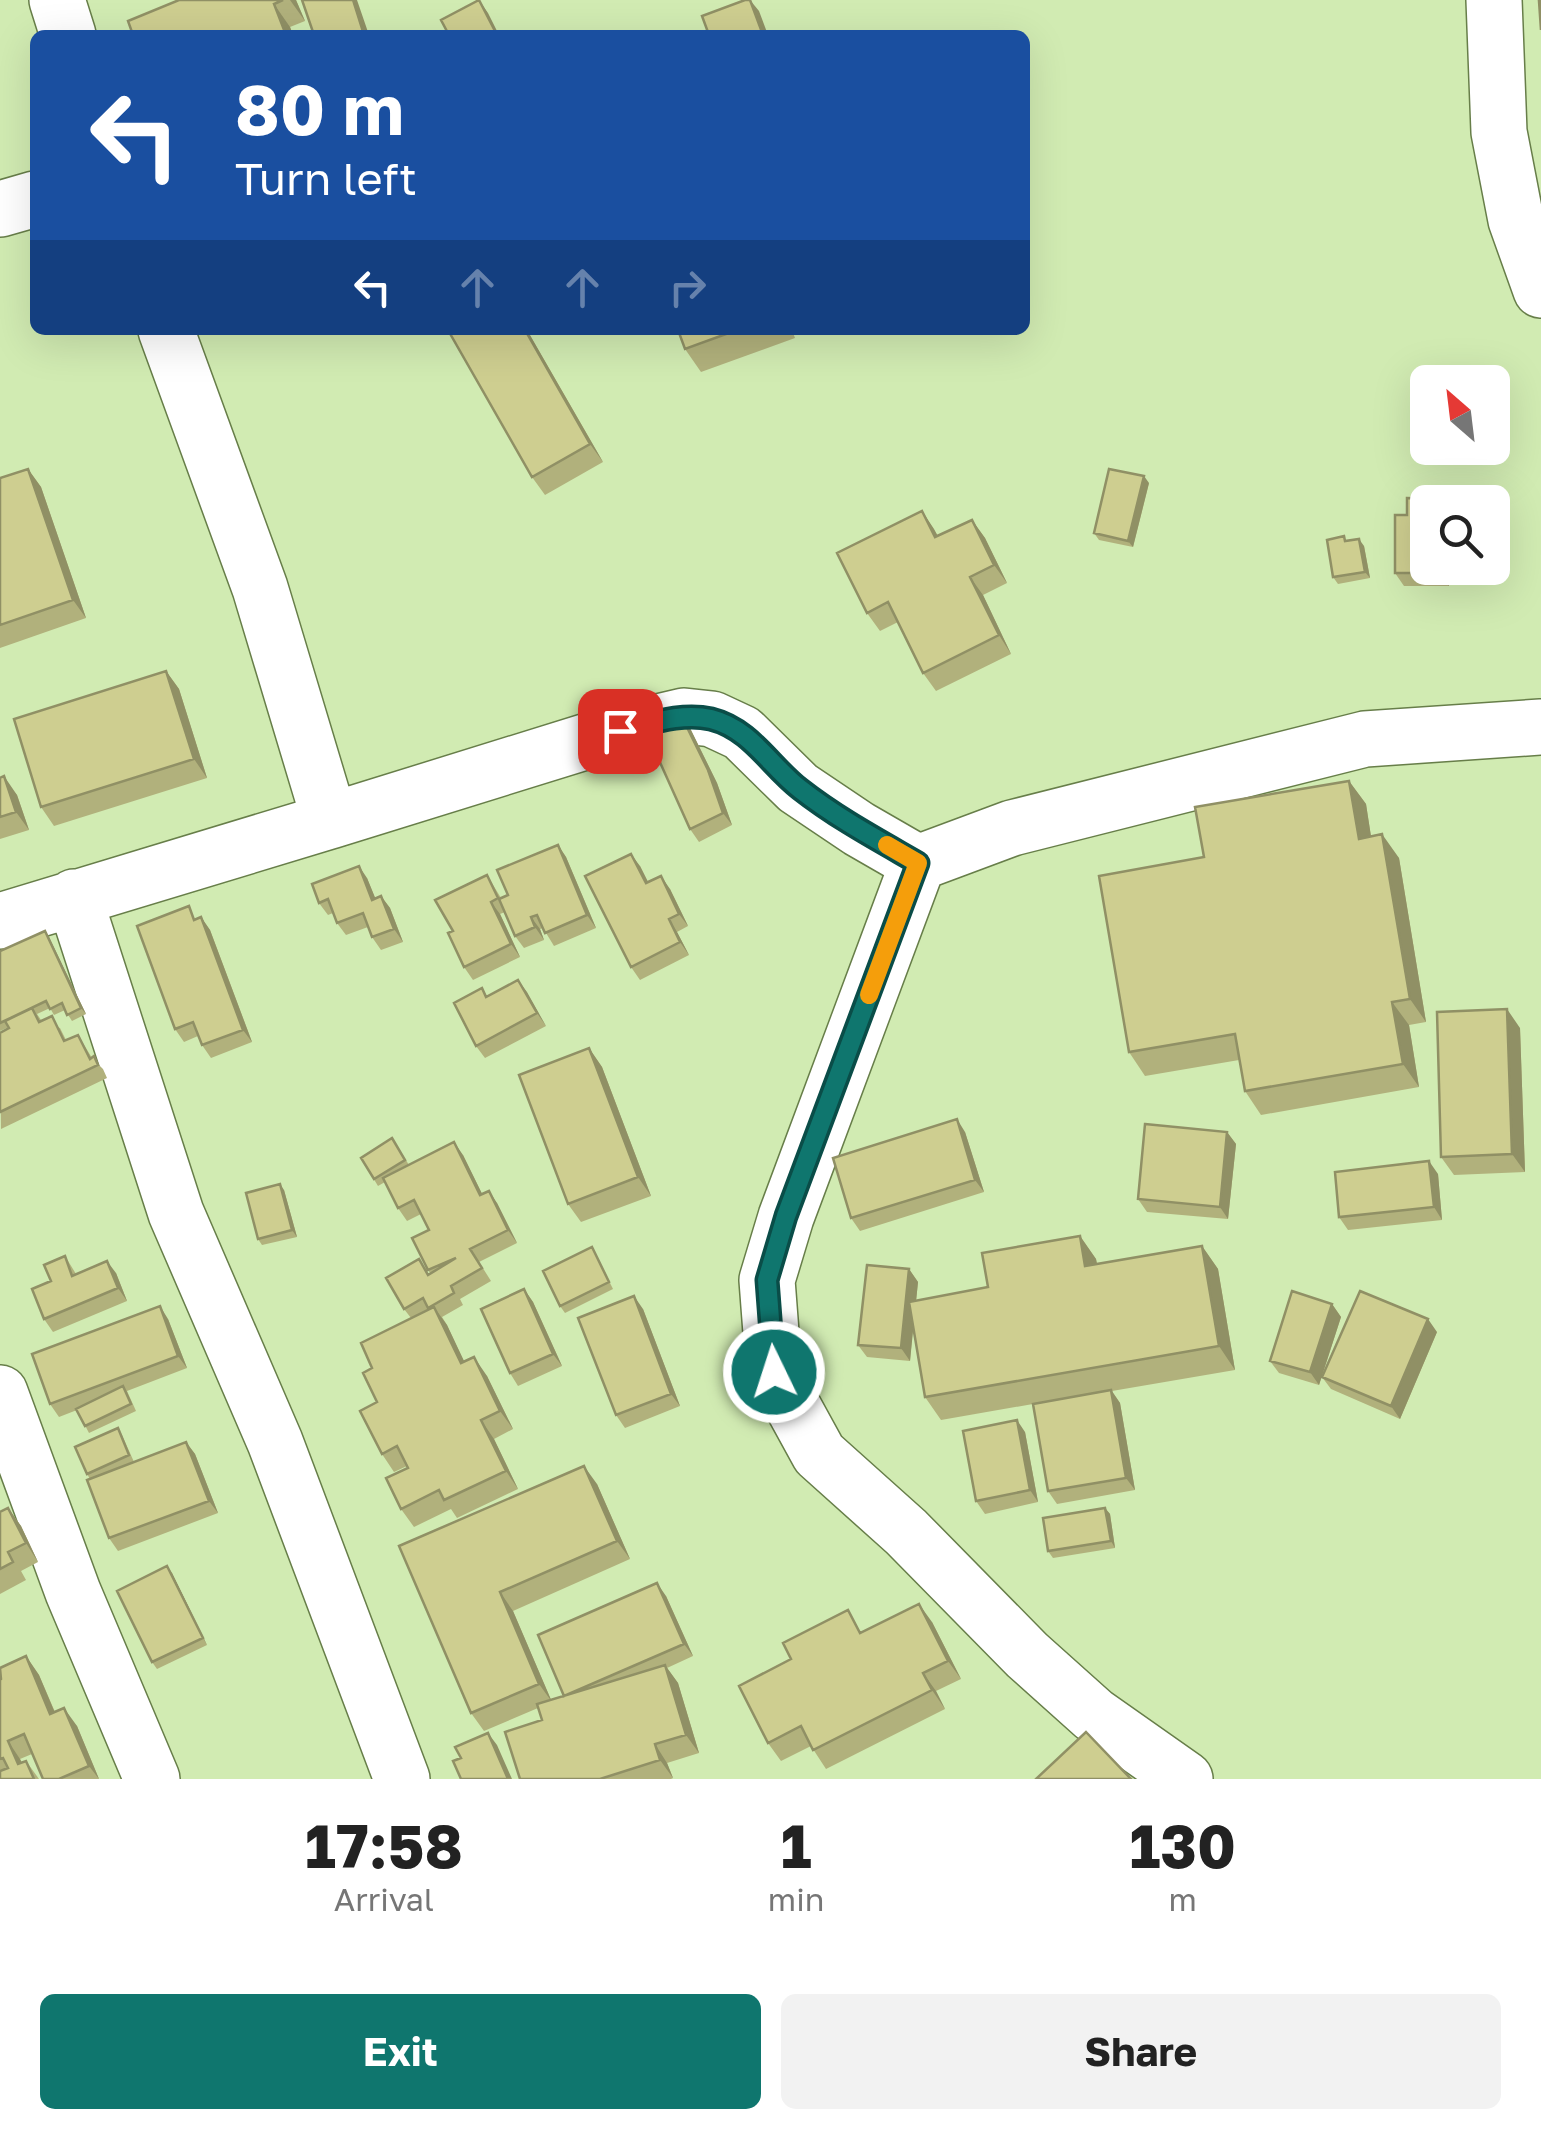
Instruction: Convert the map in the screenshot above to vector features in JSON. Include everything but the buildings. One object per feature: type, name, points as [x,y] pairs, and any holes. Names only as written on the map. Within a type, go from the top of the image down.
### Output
[{"type":"street","points":[[57,0],[66,30]]},
{"type":"street","points":[[1494,0],[1500,132],[1516,220],[1541,290]]},
{"type":"street","points":[[0,208],[30,200]]},
{"type":"street","points":[[168,335],[260,588],[330,821]]},
{"type":"street","points":[[0,920],[620,731],[684,716],[712,719],[742,732],[798,788],[918,863]]},
{"type":"street","points":[[1185,1779],[1094,1715],[1027,1655],[906,1532],[819,1454],[774,1372],[767,1280],[786,1216],[918,863],[1012,828],[1365,739],[1541,727]]},
{"type":"street","points":[[74,897],[176,1213],[275,1442],[402,1779]]},
{"type":"street","points":[[0,1393],[72,1592],[152,1779]]},
{"type":"slow traffic","points":[[869,995],[918,863],[887,845]]},
{"type":"route","points":[[620,731],[684,716],[712,719],[742,732],[798,788],[918,863],[786,1216],[767,1280],[774,1372]]}]
